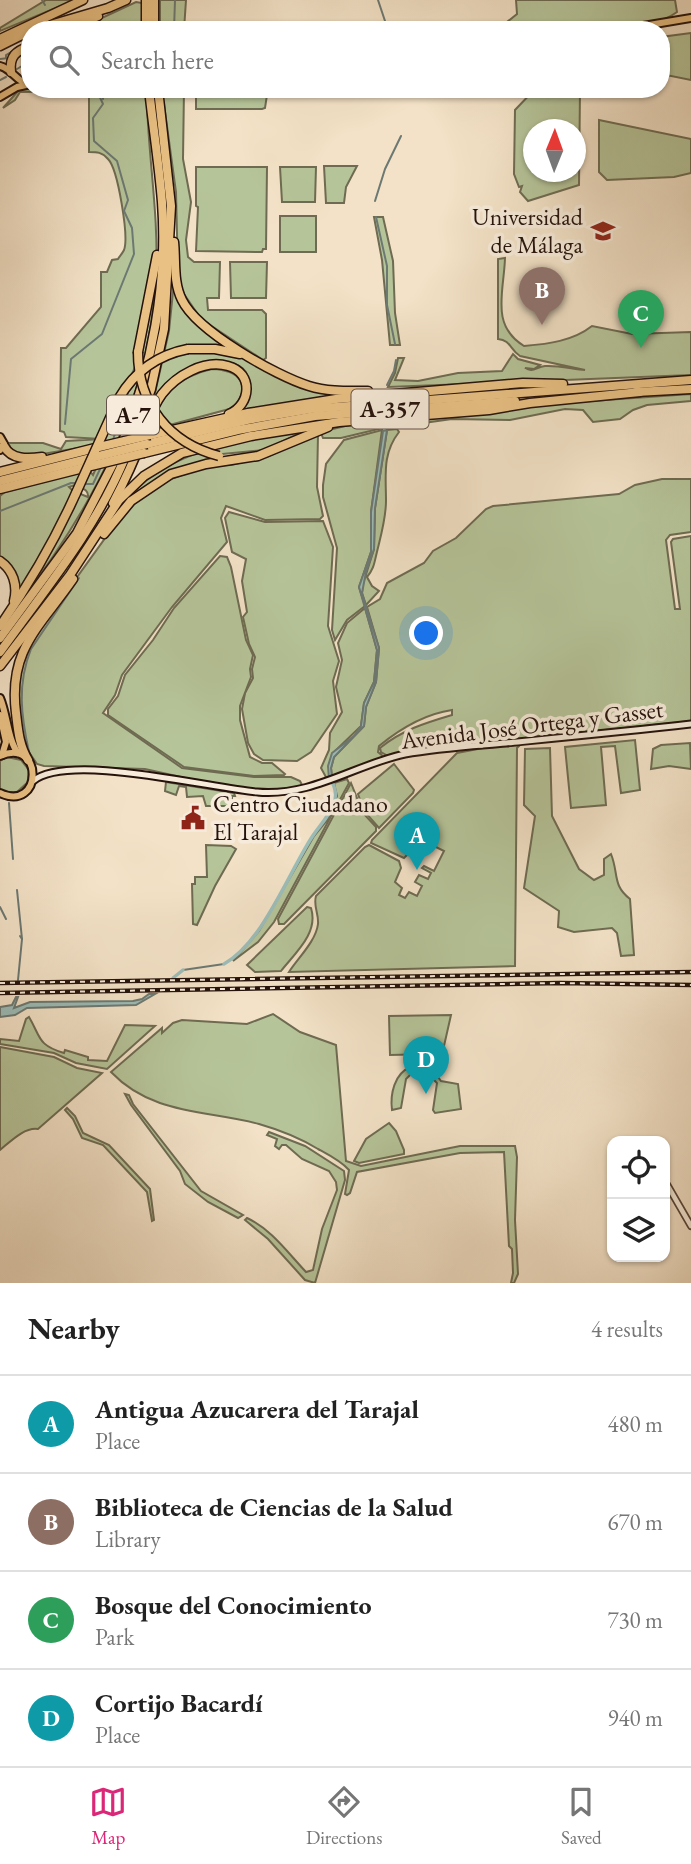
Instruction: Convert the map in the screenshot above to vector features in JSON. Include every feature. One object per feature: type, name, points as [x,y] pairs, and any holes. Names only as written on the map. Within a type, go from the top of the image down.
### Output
[{"type":"highway","points":[[45,21],[83,0]]},
{"type":"highway","points":[[146,0],[146,21]]},
{"type":"highway","points":[[154,0],[155,21]]},
{"type":"highway","points":[[56,21],[122,2]]},
{"type":"highway","points":[[87,21],[110,11],[122,2]]},
{"type":"highway","points":[[0,37],[21,25]]},
{"type":"highway","points":[[0,46],[21,34]]},
{"type":"highway","points":[[12,74],[10,61],[13,55],[21,51]]},
{"type":"highway","name":"A-7","points":[[3,655],[92,525],[131,444],[151,390],[164,329],[171,223],[168,168],[153,98]]},
{"type":"highway","name":"A-7","points":[[0,638],[77,533],[112,468],[142,388],[152,346],[161,279],[163,230],[156,98]]},
{"type":"highway","points":[[158,157],[157,259],[138,352],[145,394],[161,421],[189,445],[219,456],[265,454]]},
{"type":"highway","points":[[171,223],[176,279],[181,298],[188,311],[206,329],[262,363],[310,387],[334,391],[437,390]]},
{"type":"highway","points":[[0,625],[57,537],[119,398],[144,368],[161,357],[188,349],[232,351],[262,363]]},
{"type":"highway","points":[[86,551],[128,473],[156,403],[173,382],[185,374],[210,365],[237,369],[246,382],[247,395],[233,413],[217,419]]},
{"type":"highway","name":"A-357","points":[[0,489],[91,466],[247,420],[310,409],[691,380]]},
{"type":"highway","points":[[0,472],[217,419],[336,398],[523,383],[594,387]]},
{"type":"highway","name":"A-357","points":[[0,481],[95,457],[315,416],[691,389]]},
{"type":"highway","points":[[0,666],[3,655],[86,551],[119,500],[144,476],[169,460],[197,448],[251,436],[353,421],[489,410],[639,392]]},
{"type":"highway","points":[[29,762],[20,745],[15,701],[16,670],[20,656],[36,629],[114,520],[131,501],[171,474],[265,454],[313,432],[353,421]]},
{"type":"highway","points":[[2,448],[22,458],[79,453]]},
{"type":"highway","points":[[0,625],[12,604],[16,587],[14,578],[1,561]]},
{"type":"main road","points":[[670,21],[691,17]]},
{"type":"main road","points":[[0,66],[21,80]]},
{"type":"main road","points":[[11,91],[12,74]]},
{"type":"main road","points":[[0,97],[21,88]]},
{"type":"main road","points":[[0,437],[4,440],[2,448]]},
{"type":"main road","points":[[0,698],[6,712],[12,742],[19,754],[29,762],[33,781]]},
{"type":"main road","points":[[0,715],[6,742],[1,755],[19,754]]},
{"type":"main road","name":"Avenida José Ortega y Gasset","points":[[29,762],[48,772],[122,771],[258,793],[298,791],[388,759],[431,750],[691,724]]},
{"type":"main road","points":[[0,793],[10,796],[22,794],[33,781],[48,772]]},
{"type":"street","points":[[670,1190],[691,1226]]},
{"type":"green space","points":[[46,0],[75,0],[0,31],[0,28]]},
{"type":"green space","points":[[160,0],[186,0],[185,21],[160,21]]},
{"type":"green space","points":[[516,0],[675,0],[677,12],[658,21],[508,21],[517,14]]},
{"type":"green space","points":[[136,2],[142,3],[142,21],[95,21]]},
{"type":"green space","points":[[691,33],[691,80],[670,76],[670,36]]},
{"type":"green space","points":[[19,90],[21,92],[15,100],[3,108]]},
{"type":"green space","points":[[89,98],[184,98],[183,159],[191,202],[186,240],[188,257],[194,262],[220,262],[219,298],[207,298],[208,310],[262,310],[266,314],[266,358],[263,360],[201,319],[182,291],[178,275],[176,192],[164,104],[147,105],[157,255],[151,324],[142,369],[129,412],[92,494],[69,533],[15,609],[78,493],[88,497],[88,494],[75,485],[69,487],[74,492],[54,536],[18,594],[0,557],[0,496],[5,492],[89,470],[93,475],[107,443],[37,455],[14,454],[8,443],[43,443],[61,449],[66,441],[102,439],[66,437],[64,432],[60,431],[61,348],[66,348],[101,307],[101,272],[107,272],[112,260],[118,259],[125,243],[122,203],[112,165],[104,155],[89,152]]},
{"type":"green space","points":[[196,98],[267,98],[265,108],[262,109],[196,109]]},
{"type":"green space","points":[[526,98],[580,98],[580,119],[523,119],[523,182],[579,182],[579,185],[528,201],[520,192],[522,186],[519,187],[514,174],[515,110]]},
{"type":"green space","points":[[599,120],[691,139],[691,173],[674,177],[607,180],[599,172]]},
{"type":"green space","points":[[324,166],[357,166],[346,187],[344,203],[326,203]]},
{"type":"green space","points":[[196,167],[267,167],[266,249],[262,252],[196,251]]},
{"type":"green space","points":[[280,167],[316,167],[315,202],[282,202]]},
{"type":"green space","points":[[280,216],[316,216],[316,252],[280,252]]},
{"type":"green space","points":[[374,217],[383,217],[393,261],[395,313],[400,345],[390,345],[382,260]]},
{"type":"green space","points":[[505,258],[501,307],[503,318],[513,338],[524,346],[568,338],[592,326],[632,334],[691,332],[691,375],[388,387],[398,358],[404,358],[395,380],[418,381],[458,373],[502,371],[513,354],[518,359],[540,365],[534,369],[525,368],[530,370],[550,366],[585,370],[520,356],[506,341],[498,339],[498,259]]},
{"type":"green space","points":[[230,262],[267,262],[266,298],[231,298]]},
{"type":"green space","points":[[174,282],[180,300],[227,346],[188,347],[234,355],[342,395],[242,410],[247,397],[248,377],[243,368],[223,362],[199,365],[179,373],[164,386],[153,402],[169,331]]},
{"type":"green space","points":[[212,369],[229,372],[240,380],[242,392],[233,408],[151,430],[159,408],[172,390],[190,377]]},
{"type":"green space","points":[[691,394],[691,401],[647,405],[620,419],[593,422],[583,410],[565,409],[510,420],[452,419],[395,427],[387,427],[388,422],[384,422],[383,428],[341,438],[323,438],[321,433],[318,434],[317,487],[323,516],[320,519],[265,520],[226,506],[221,518],[227,542],[172,607],[122,675],[115,695],[103,713],[182,768],[254,777],[291,777],[300,781],[303,787],[250,789],[145,769],[44,766],[37,764],[24,745],[16,683],[26,648],[119,519],[160,483],[207,466],[231,465],[269,456],[317,433],[353,424],[534,405]]},
{"type":"green space","points":[[397,429],[399,432],[387,457],[386,508],[382,529],[374,565],[367,577],[379,591],[366,605],[362,593],[363,584],[374,549],[375,508],[387,430]]},
{"type":"green space","points":[[306,430],[265,450],[212,455],[227,459],[168,473],[125,504],[105,528],[123,502],[144,482],[167,466],[218,447]]},
{"type":"green space","points":[[382,430],[371,512],[371,552],[359,587],[365,606],[347,620],[335,640],[332,630],[337,548],[323,497],[326,464],[344,440]]},
{"type":"green space","points":[[662,479],[691,479],[691,532],[670,535],[666,540],[675,609],[680,609],[671,542],[673,539],[691,536],[691,721],[421,749],[388,756],[381,752],[380,748],[397,736],[452,715],[452,710],[422,718],[396,733],[379,746],[378,752],[384,757],[332,777],[334,757],[364,726],[366,707],[376,682],[379,648],[367,607],[380,599],[387,583],[424,563],[433,551],[456,538],[486,509],[493,506],[619,494],[635,485]]},
{"type":"green space","points":[[229,512],[265,522],[323,521],[333,547],[328,626],[339,661],[333,681],[337,714],[311,752],[297,761],[263,760],[254,754],[248,743],[242,709],[245,693],[253,678],[255,657],[243,617],[247,612],[242,581],[246,559],[232,552],[225,518]]},
{"type":"green space","points":[[220,556],[227,557],[231,567],[246,640],[253,655],[251,677],[240,706],[240,720],[250,757],[262,763],[272,763],[284,775],[254,776],[184,767],[108,715],[108,709],[118,696],[125,675],[174,608]]},
{"type":"green space","points":[[365,608],[377,650],[374,682],[364,703],[361,726],[332,754],[327,779],[321,768],[329,750],[330,733],[342,712],[336,687],[342,660],[338,643],[347,623]]},
{"type":"green space","points":[[635,740],[640,790],[621,793],[615,746],[601,747],[606,805],[571,808],[565,747]]},
{"type":"green space","points":[[690,743],[691,769],[669,766],[651,769],[653,749],[661,745]]},
{"type":"green space","points":[[520,745],[517,748],[515,966],[289,972],[317,930],[316,896],[365,847],[369,845],[399,861],[401,868],[395,882],[402,888],[399,895],[405,898],[409,892],[417,896],[422,886],[415,882],[419,875],[428,879],[431,873],[422,868],[424,866],[434,871],[444,851],[417,840],[404,858],[371,843],[457,753]]},
{"type":"green space","points":[[550,748],[552,816],[579,869],[594,880],[604,875],[604,859],[611,854],[618,884],[630,899],[634,955],[621,956],[617,933],[612,928],[574,932],[558,927],[559,911],[524,888],[535,816],[524,805],[525,749]]},
{"type":"green space","points":[[7,757],[21,760],[29,770],[28,782],[17,792],[0,789],[0,761]]},
{"type":"green space","points":[[394,764],[414,790],[379,828],[364,811],[358,794]]},
{"type":"green space","points":[[347,779],[349,783],[274,922],[258,942],[233,961],[259,931],[314,836],[328,819],[337,796],[334,783]]},
{"type":"green space","points":[[166,782],[234,793],[235,796],[232,796],[232,806],[206,806],[203,796],[187,797],[186,787],[179,786],[176,795],[165,791]]},
{"type":"green space","points":[[351,783],[363,813],[376,827],[376,831],[284,924],[279,924],[278,919]]},
{"type":"green space","points":[[206,845],[231,846],[236,849],[197,925],[193,924],[192,884],[195,884],[195,877],[207,877]]},
{"type":"green space","points":[[307,907],[311,908],[313,917],[309,934],[281,971],[255,972],[247,965]]},
{"type":"green space","points":[[273,1014],[300,1032],[336,1045],[346,1161],[361,1166],[460,1146],[515,1146],[518,1274],[514,1283],[511,1283],[512,1249],[509,1246],[504,1152],[460,1153],[357,1172],[347,1195],[349,1170],[335,1158],[304,1141],[259,1124],[162,1104],[127,1086],[111,1072],[162,1028],[162,1033],[173,1023],[182,1020],[247,1024]]},
{"type":"green space","points":[[451,1015],[444,1046],[434,1054],[390,1055],[389,1016]]},
{"type":"green space","points":[[29,1017],[41,1040],[49,1047],[88,1057],[88,1060],[107,1061],[125,1025],[155,1026],[107,1069],[76,1063],[54,1053],[0,1044],[0,1039],[19,1041]]},
{"type":"green space","points":[[0,1047],[54,1057],[77,1068],[102,1073],[38,1129],[22,1133],[0,1150]]},
{"type":"green space","points":[[443,1049],[438,1077],[441,1081],[458,1084],[461,1109],[435,1113],[433,1110],[437,1083],[432,1078],[411,1074],[406,1079],[401,1108],[392,1110],[393,1091],[401,1074],[411,1067],[429,1064]]},
{"type":"green space","points":[[125,1094],[129,1095],[133,1104],[201,1191],[243,1215],[238,1218],[208,1202],[185,1184],[180,1171]]},
{"type":"green space","points":[[67,1108],[75,1116],[83,1133],[109,1145],[150,1189],[154,1220],[152,1221],[147,1192],[103,1145],[82,1138],[73,1119],[65,1110]]},
{"type":"green space","points":[[389,1123],[396,1131],[404,1154],[359,1163],[354,1161],[366,1139]]},
{"type":"green space","points":[[269,1132],[305,1146],[344,1171],[345,1180],[315,1283],[305,1280],[268,1239],[245,1220],[247,1218],[256,1223],[271,1235],[306,1272],[313,1270],[322,1229],[337,1190],[336,1182],[329,1171],[302,1159],[286,1145],[279,1149],[275,1146],[277,1139],[267,1135]]},
{"type":"water","points":[[387,430],[375,508],[374,549],[362,593],[379,648],[376,682],[366,707],[364,726],[334,757],[332,777],[329,779],[328,766],[332,753],[354,736],[361,726],[364,703],[374,682],[377,650],[359,587],[371,552],[371,512],[383,431]]},
{"type":"water","points":[[155,994],[136,1005],[27,1008],[15,1015],[0,1017],[0,1007],[12,1005],[16,997],[14,1008],[30,1002],[133,1001]]},
{"type":"waterway","points":[[42,0],[45,5]]},
{"type":"waterway","points":[[174,21],[175,0]]},
{"type":"waterway","points":[[378,0],[385,21]]},
{"type":"waterway","points":[[6,58],[6,55],[21,46]]},
{"type":"waterway","points":[[0,59],[9,58]]},
{"type":"waterway","points":[[17,69],[21,67]]},
{"type":"waterway","points":[[0,80],[6,77]]},
{"type":"waterway","points":[[65,424],[71,359],[102,334],[134,254],[132,228],[124,211],[128,200],[117,161],[94,141],[93,118],[103,104],[100,98]]},
{"type":"waterway","points":[[375,201],[385,169],[401,136]]},
{"type":"waterway","points":[[376,217],[387,266],[387,305],[395,344]]},
{"type":"waterway","points":[[387,385],[396,360]]},
{"type":"waterway","points":[[131,376],[136,365]]},
{"type":"waterway","points":[[113,440],[128,392]]},
{"type":"waterway","points":[[83,484],[93,484],[101,467]]},
{"type":"waterway","points":[[0,511],[77,483]]},
{"type":"waterway","points":[[29,752],[22,700],[27,662],[31,649],[79,578]]},
{"type":"waterway","points":[[224,964],[238,954],[263,924],[303,852],[329,814],[335,796],[331,780]]},
{"type":"waterway","points":[[9,803],[13,859]]},
{"type":"waterway","points":[[17,890],[22,939]]},
{"type":"waterway","points":[[0,907],[6,919]]},
{"type":"waterway","points":[[18,980],[22,939],[20,936]]},
{"type":"waterway","points":[[183,970],[224,964]]},
{"type":"waterway","points":[[173,978],[183,970]]},
{"type":"railway","points":[[0,983],[691,972]]},
{"type":"railway","points":[[0,993],[560,983],[691,985]]},
{"type":"place","name":"Universidad de Málaga","points":[[603,231]]},
{"type":"place","name":"Biblioteca de Ciencias de la Salud","points":[[542,325]]},
{"type":"place","name":"Bosque del Conocimiento","points":[[641,348]]},
{"type":"place","name":"Centro Ciudadano El Tarajal","points":[[193,818]]},
{"type":"place","name":"Antigua Azucarera del Tarajal","points":[[417,870]]},
{"type":"place","name":"Cortijo Bacardí","points":[[426,1094]]}]
